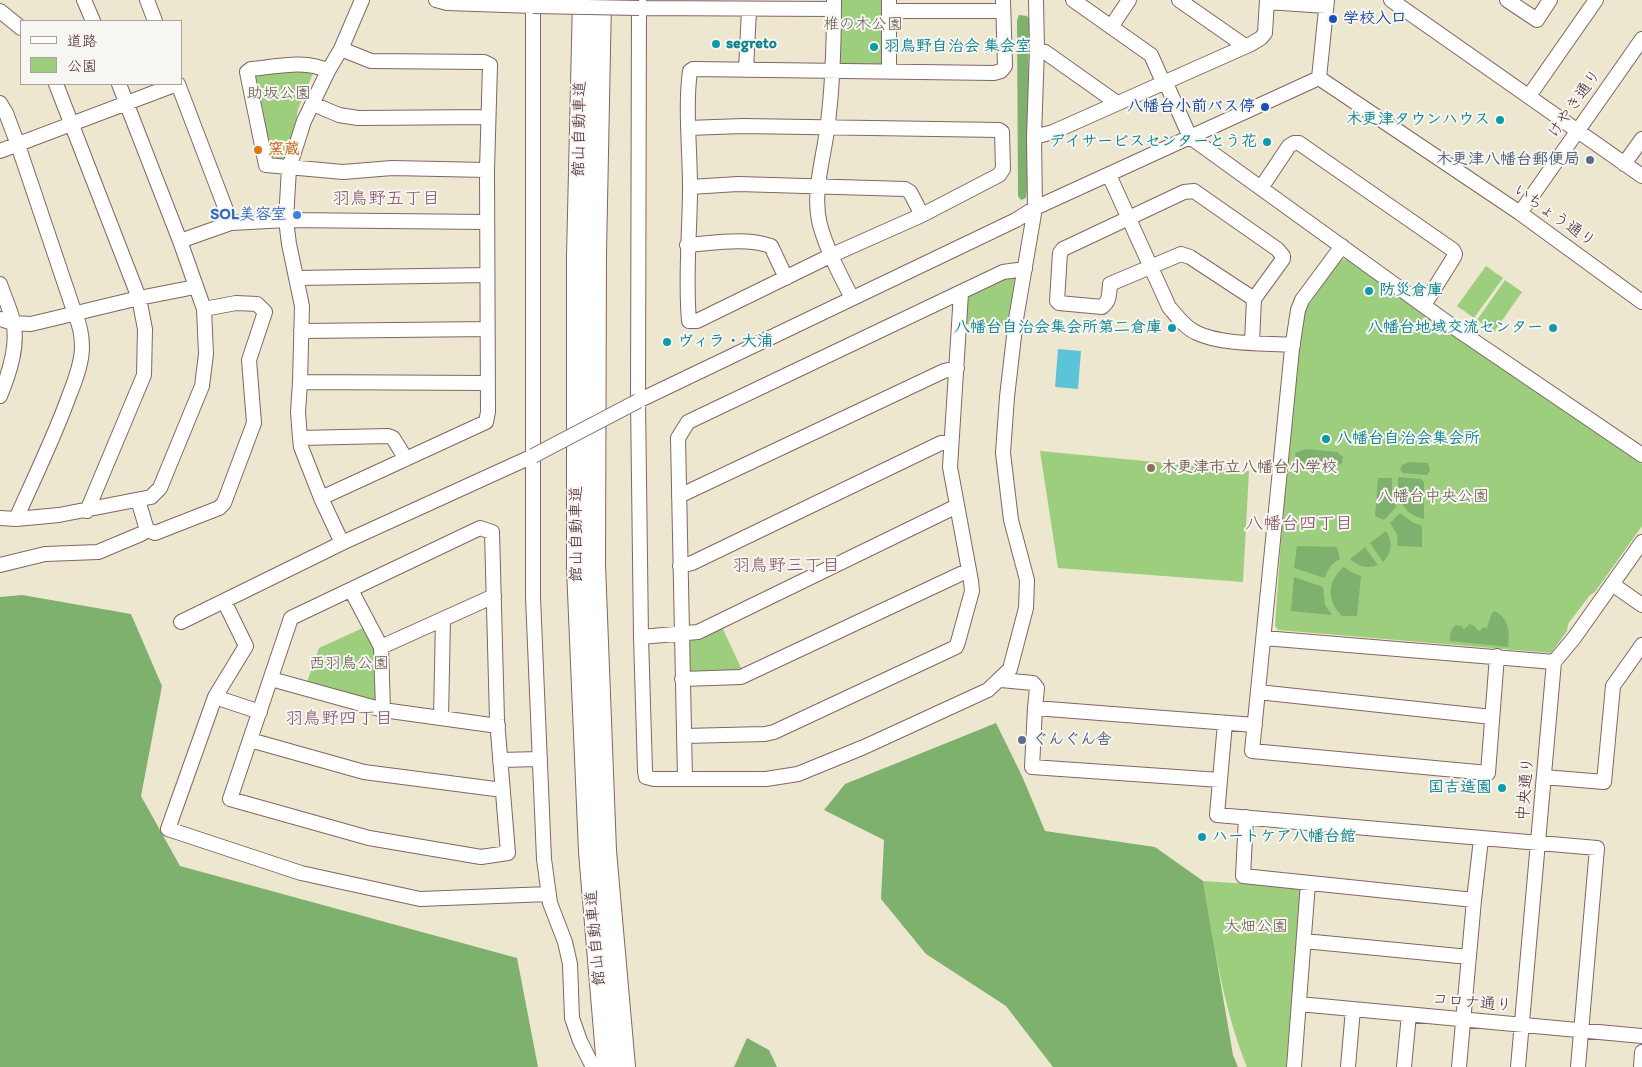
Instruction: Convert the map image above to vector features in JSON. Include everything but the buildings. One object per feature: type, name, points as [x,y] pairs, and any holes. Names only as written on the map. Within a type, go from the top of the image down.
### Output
[{"type":"highway","name":"館山自動車道","points":[[583,0],[577,257],[577,568],[589,852],[607,1067]]},
{"type":"highway","name":"館山自動車道","points":[[601,0],[596,254],[595,565],[606,851],[624,1067]]},
{"type":"street","points":[[84,0],[93,20]]},
{"type":"street","points":[[147,0],[155,20]]},
{"type":"street","points":[[342,544],[321,498],[300,438],[298,412],[302,306],[286,220],[289,168],[304,121],[328,71],[341,49],[362,0]]},
{"type":"street","points":[[436,0],[447,3],[639,4],[749,10],[834,5],[832,70],[827,128],[818,186],[820,224],[852,298]]},
{"type":"street","points":[[639,4],[638,401],[641,637],[646,777],[654,779],[685,779],[766,778],[798,774],[864,747],[988,690],[1001,680],[1010,669],[1026,608],[1027,580],[1011,520],[1003,453],[1010,368],[1035,208],[1036,0]]},
{"type":"street","points":[[1073,0],[1151,54],[1190,137],[1424,305],[1642,455]]},
{"type":"street","points":[[1111,26],[1129,0]]},
{"type":"street","points":[[1179,0],[1245,46]]},
{"type":"street","points":[[1391,0],[1642,176]]},
{"type":"street","points":[[1507,0],[1537,20],[1550,0]]},
{"type":"street","points":[[1529,96],[1596,0]]},
{"type":"street","points":[[181,622],[342,544],[533,456],[638,401],[1016,220],[1035,208],[1319,78],[1326,3],[1267,1],[1265,33],[1261,38],[1053,132],[1034,137]]},
{"type":"street","points":[[533,3],[533,597],[544,859],[550,903],[565,942],[570,964],[572,1018],[580,1041],[593,1067]]},
{"type":"street","points":[[688,128],[742,126],[999,130],[1002,132],[1003,170],[999,175],[922,215],[832,255],[696,320],[689,321],[686,292],[690,187],[688,128],[690,71],[693,69],[832,70],[889,72],[994,73],[1001,71],[1004,66],[1003,6],[889,6],[889,72]]},
{"type":"street","points":[[746,70],[749,10]]},
{"type":"street","points":[[0,11],[20,27]]},
{"type":"street","name":"けやき通り","points":[[1520,213],[1642,39]]},
{"type":"street","points":[[321,498],[486,422],[488,412],[487,170],[490,65],[484,62],[370,61],[341,49]]},
{"type":"street","points":[[1037,52],[1045,52],[1117,103]]},
{"type":"street","points":[[328,71],[319,66],[303,65],[251,69],[247,72],[266,165],[343,172],[392,168],[487,170]]},
{"type":"street","name":"いちょう通り","points":[[1319,78],[1520,213],[1642,302]]},
{"type":"street","points":[[56,85],[139,298],[145,329],[144,375],[88,511]]},
{"type":"street","points":[[0,518],[16,519],[59,516],[151,497],[160,488],[202,386],[206,354],[204,309],[180,241],[119,85]]},
{"type":"street","points":[[0,151],[175,85]]},
{"type":"street","points":[[178,85],[231,223]]},
{"type":"street","points":[[0,103],[18,145],[75,314],[81,326],[82,349],[75,380],[47,452],[16,519]]},
{"type":"street","points":[[313,104],[339,115],[358,118],[488,117]]},
{"type":"street","points":[[1624,164],[1642,139]]},
{"type":"street","points":[[1261,188],[1289,146],[1299,143],[1453,250],[1454,257],[1424,305]]},
{"type":"street","points":[[1109,175],[1168,307],[1183,323],[1196,333],[1216,340],[1293,345]]},
{"type":"street","points":[[690,187],[738,184],[904,189],[910,192],[922,215]]},
{"type":"street","points":[[1252,342],[1254,299],[1283,259],[1282,253],[1194,191],[1184,192],[1063,249],[1060,253],[1057,302],[1102,307],[1109,298],[1110,284],[1181,254],[1186,255],[1254,299]]},
{"type":"street","points":[[180,241],[231,223],[286,220],[487,222]]},
{"type":"street","points":[[687,245],[737,241],[760,242],[771,246],[786,278]]},
{"type":"street","points":[[1342,246],[1302,300],[1298,310],[1252,751],[1488,773],[1497,656]]},
{"type":"street","points":[[685,779],[678,438],[688,422],[1003,272],[1025,269]]},
{"type":"street","points":[[297,278],[487,275]]},
{"type":"street","points":[[0,284],[14,350],[10,374],[0,396]]},
{"type":"street","points":[[7,321],[31,324],[139,298],[195,287]]},
{"type":"street","points":[[684,736],[766,734],[774,732],[956,646],[972,591],[950,467],[961,292]]},
{"type":"street","points":[[147,530],[155,533],[219,508],[224,503],[254,423],[249,360],[265,312],[257,304],[236,303],[204,309]]},
{"type":"street","points":[[301,331],[487,329]]},
{"type":"street","points":[[679,496],[944,371],[957,368]]},
{"type":"street","points":[[300,382],[487,383]]},
{"type":"street","points":[[300,438],[388,436],[393,438],[406,459]]},
{"type":"street","points":[[680,566],[692,563],[941,443],[951,443]]},
{"type":"street","points":[[138,500],[147,530]]},
{"type":"street","points":[[641,637],[698,632],[956,506]]},
{"type":"street","points":[[480,528],[492,532],[494,596],[498,726],[508,853],[480,857],[369,838],[230,799],[291,618],[480,528]]},
{"type":"street","points":[[0,565],[45,554],[98,552],[147,530]]},
{"type":"street","points":[[1264,638],[1554,662],[1642,542]]},
{"type":"street","points":[[682,679],[741,677],[969,570]]},
{"type":"street","points":[[1612,584],[1642,605]]},
{"type":"street","points":[[351,590],[381,647],[383,710]]},
{"type":"street","points":[[381,647],[494,596]]},
{"type":"street","points":[[224,601],[246,646],[214,697],[168,829],[302,873],[420,898],[549,894]]},
{"type":"street","points":[[441,718],[443,619]]},
{"type":"street","points":[[1544,777],[1604,782],[1613,686],[1642,645]]},
{"type":"street","name":"中央通り","points":[[1518,1067],[1554,662]]},
{"type":"street","points":[[270,679],[383,710],[498,726]]},
{"type":"street","points":[[1001,680],[1033,682],[1037,688],[1032,766],[1220,780]]},
{"type":"street","points":[[1258,692],[1492,717]]},
{"type":"street","points":[[214,697],[260,712]]},
{"type":"street","points":[[1035,708],[1255,725]]},
{"type":"street","points":[[1225,723],[1217,815],[1597,848],[1578,1067]]},
{"type":"street","points":[[250,740],[364,772],[503,790]]},
{"type":"street","points":[[500,760],[540,759]]},
{"type":"street","points":[[1246,817],[1243,876],[1474,900]]},
{"type":"street","points":[[1460,1067],[1481,839]]},
{"type":"street","points":[[1294,1067],[1308,883]]},
{"type":"street","points":[[1304,941],[1469,958]]},
{"type":"street","name":"コロナ通り","points":[[1299,1004],[1642,1036]]},
{"type":"street","points":[[1348,1067],[1353,1009]]},
{"type":"street","points":[[1404,1067],[1409,1014]]},
{"type":"street","points":[[1641,1067],[1642,1052]]},
{"type":"green space","name":"椎の木公園","points":[[840,0],[886,0],[885,65],[842,67],[839,63]]},
{"type":"green space","points":[[1019,15],[1027,16],[1029,19],[1027,189],[1026,198],[1021,200],[1018,196],[1017,20]]},
{"type":"green space","name":"助坂公園","points":[[315,69],[298,109],[288,166],[268,163],[253,71]]},
{"type":"green space","name":"八幡台中央公園","points":[[1341,259],[1349,260],[1642,464],[1642,526],[1595,592],[1590,595],[1568,624],[1567,631],[1551,653],[1278,630],[1275,626],[1281,539],[1302,314]]},
{"type":"green space","points":[[1486,266],[1503,278],[1474,318],[1457,306]]},
{"type":"green space","points":[[1006,276],[1016,276],[1019,279],[1007,326],[965,324],[967,298],[971,293]]},
{"type":"green space","points":[[1505,280],[1522,292],[1494,332],[1477,320]]},
{"type":"green space","points":[[1306,449],[1337,452],[1343,457],[1342,463],[1335,467],[1301,463],[1296,459],[1295,453]]},
{"type":"green space","points":[[1040,451],[1249,471],[1243,582],[1058,568]]},
{"type":"green space","points":[[1410,462],[1428,463],[1430,470],[1427,475],[1403,473],[1400,470],[1402,465]]},
{"type":"green space","points":[[1398,477],[1421,479],[1424,482],[1424,519],[1411,513],[1402,504]]},
{"type":"green space","points":[[1378,478],[1392,478],[1392,492],[1396,507],[1384,520],[1375,516]]},
{"type":"green space","points":[[1400,513],[1412,522],[1422,526],[1422,547],[1398,546],[1397,534],[1390,523]]},
{"type":"green space","points":[[1386,531],[1390,539],[1390,551],[1383,562],[1370,543]]},
{"type":"green space","points":[[1297,546],[1337,547],[1340,559],[1330,567],[1325,578],[1294,568]]},
{"type":"green space","points":[[1365,547],[1378,565],[1363,566],[1350,559]]},
{"type":"green space","points":[[1344,567],[1361,576],[1357,616],[1342,616],[1333,604],[1331,597],[1334,578]]},
{"type":"green space","points":[[1294,577],[1323,587],[1325,605],[1332,615],[1291,611]]},
{"type":"green space","points":[[22,595],[131,614],[162,686],[141,796],[180,866],[517,958],[538,1067],[0,1067],[0,597]]},
{"type":"green space","points":[[1494,611],[1506,621],[1509,636],[1508,647],[1450,641],[1451,630],[1456,625],[1462,626],[1464,629],[1470,624],[1480,631],[1483,627],[1487,628]]},
{"type":"green space","points":[[721,625],[743,672],[690,674],[687,671],[688,640]]},
{"type":"green space","name":"西羽鳥公園","points":[[365,627],[376,651],[377,701],[307,682],[319,648]]},
{"type":"green space","points":[[996,723],[1022,776],[1045,831],[1155,847],[1203,881],[1233,1055],[1238,1067],[1053,1067],[1006,1006],[926,954],[881,899],[884,840],[824,810],[845,784]]},
{"type":"green space","name":"大畑公園","points":[[1203,881],[1297,887],[1301,892],[1286,1067],[1247,1067],[1225,999]]},
{"type":"green space","points":[[747,1038],[769,1050],[777,1067],[734,1067]]},
{"type":"water","points":[[1058,349],[1081,351],[1078,389],[1055,387]]},
{"type":"place","name":"学校入口","points":[[1333,19]]},
{"type":"place","name":"segreto","points":[[716,44]]},
{"type":"place","name":"羽鳥野自治会 集会室","points":[[874,47]]},
{"type":"place","name":"八幡台小前バス停","points":[[1265,107]]},
{"type":"place","name":"木更津タウンハウス","points":[[1500,120]]},
{"type":"place","name":"デイサービスセンターとう花","points":[[1267,142]]},
{"type":"place","name":"窯蔵","points":[[258,150]]},
{"type":"place","name":"木更津八幡台郵便局","points":[[1590,160]]},
{"type":"place","name":"SOL美容室","points":[[297,215]]},
{"type":"place","name":"防災倉庫","points":[[1369,291]]},
{"type":"place","name":"八幡台自治会集会所第二倉庫","points":[[1172,328]]},
{"type":"place","name":"八幡台地域交流センター","points":[[1553,328]]},
{"type":"place","name":"ヴィラ・大浦","points":[[667,342]]},
{"type":"place","name":"八幡台自治会集会所","points":[[1326,439]]},
{"type":"place","name":"木更津市立八幡台小学校","points":[[1151,468]]},
{"type":"place","name":"ぐんぐん舎","points":[[1022,740]]},
{"type":"place","name":"国吉造園","points":[[1502,788]]},
{"type":"place","name":"ハートケア八幡台館","points":[[1202,837]]},
{"type":"district","name":"羽鳥野五丁目","points":[[386,199]]},
{"type":"district","name":"八幡台四丁目","points":[[1299,524]]},
{"type":"district","name":"羽鳥野三丁目","points":[[786,566]]},
{"type":"district","name":"羽鳥野四丁目","points":[[339,719]]}]
